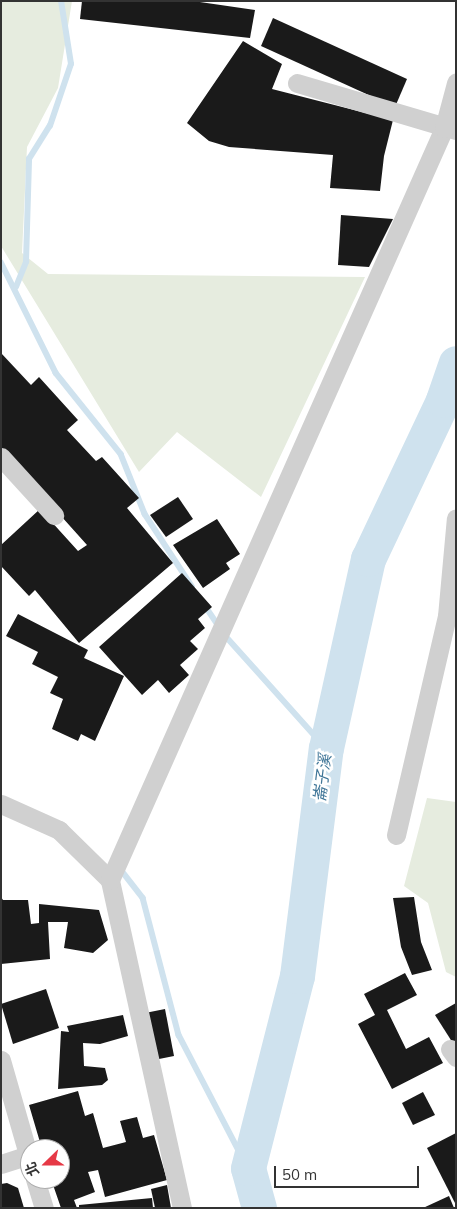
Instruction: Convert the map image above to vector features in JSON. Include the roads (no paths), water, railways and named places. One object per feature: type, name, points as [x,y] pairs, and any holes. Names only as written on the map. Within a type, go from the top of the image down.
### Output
[{"type":"street","points":[[296,82],[450,129]]},
{"type":"street","points":[[110,880],[450,129],[456,83]]},
{"type":"street","points":[[1,457],[54,515]]},
{"type":"street","points":[[396,835],[447,616],[456,518]]},
{"type":"street","points":[[1,804],[60,830],[110,880],[182,1208]]},
{"type":"street","points":[[1,1060],[24,1139]]},
{"type":"street","points":[[1,1164],[20,1160]]},
{"type":"street","points":[[38,1189],[44,1208]]},
{"type":"waterway","points":[[16,287],[26,262],[29,159],[50,126],[71,64],[61,1]]},
{"type":"waterway","points":[[1,262],[56,373],[121,454],[145,514],[192,586]]},
{"type":"waterway","name":"崙子溪","points":[[259,1208],[248,1168],[297,976],[326,748],[368,559],[443,400],[456,363]]},
{"type":"waterway","points":[[204,604],[218,625]]},
{"type":"waterway","points":[[223,633],[326,748]]},
{"type":"waterway","points":[[122,871],[143,898],[179,1035],[248,1168]]}]
